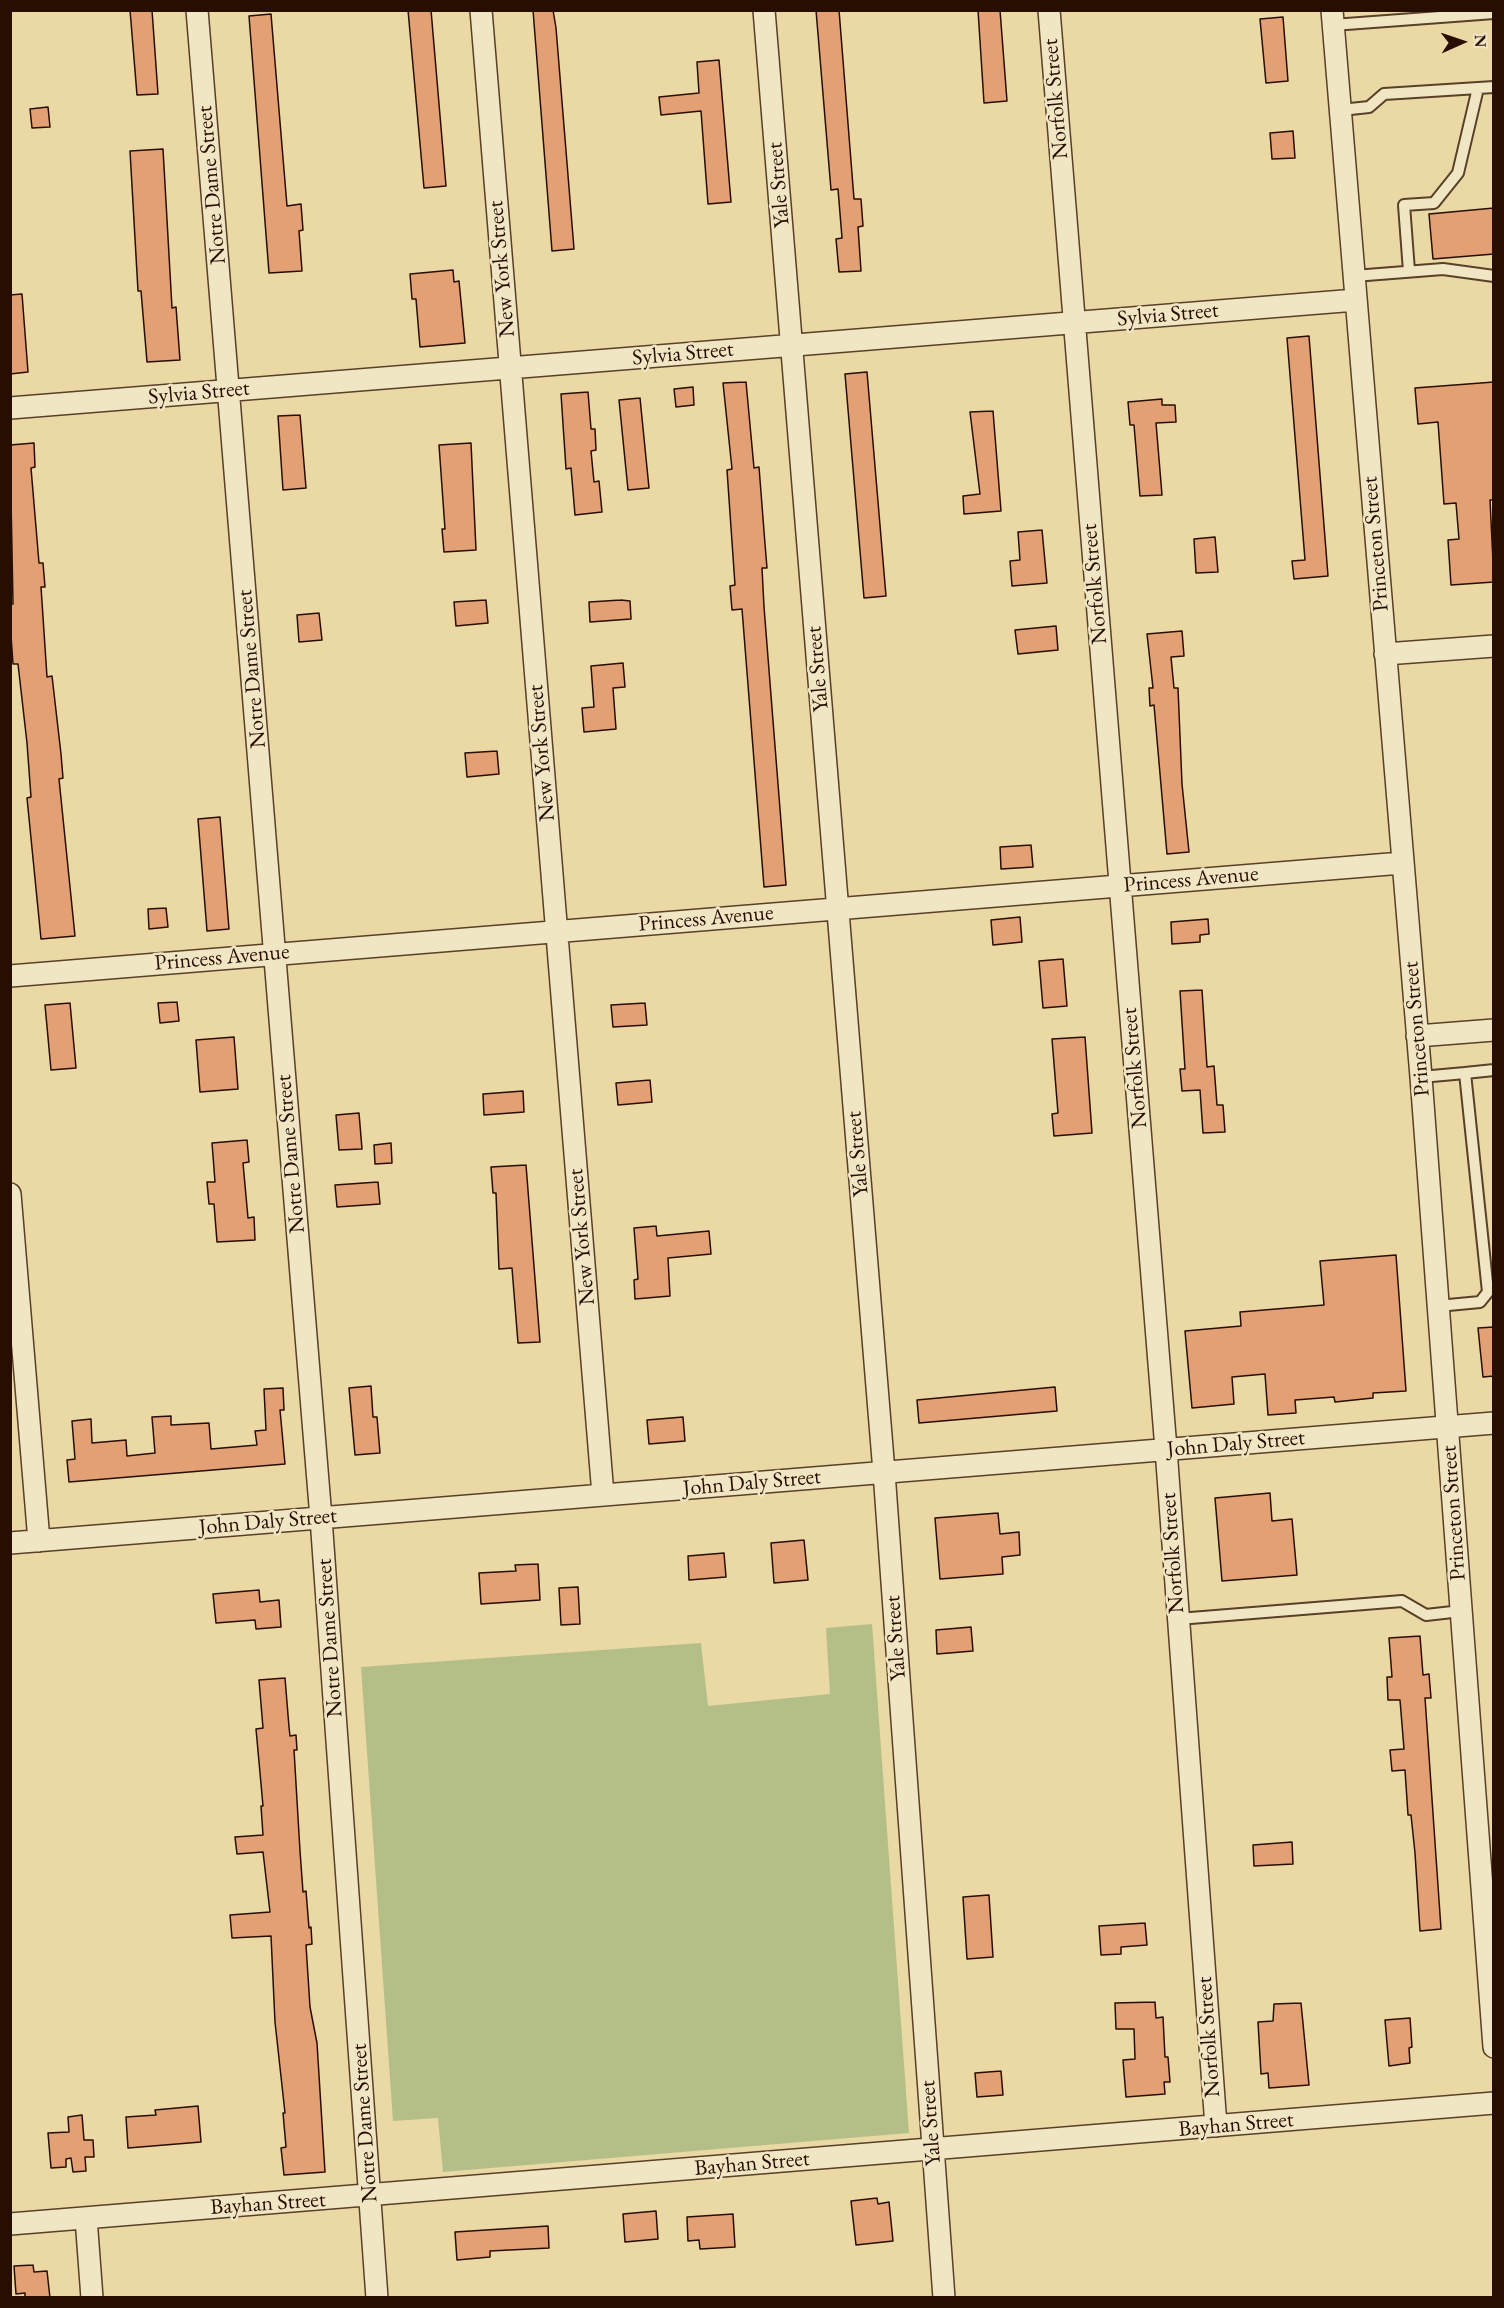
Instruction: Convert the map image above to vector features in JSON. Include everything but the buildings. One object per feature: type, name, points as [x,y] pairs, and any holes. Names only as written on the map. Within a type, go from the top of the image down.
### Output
[{"type":"street","name":"Notre Dame Street","points":[[197,10],[321,1518],[378,2298]]},
{"type":"street","name":"New York Street","points":[[481,10],[603,1496]]},
{"type":"street","name":"Yale Street","points":[[764,10],[884,1472],[944,2298]]},
{"type":"street","name":"Norfolk Street","points":[[1048,10],[1166,1449],[1215,2126]]},
{"type":"street","name":"Princeton Street","points":[[1333,18],[1421,1077],[1494,2048]]},
{"type":"street","name":"Sylvia Street","points":[[10,408],[1356,300]]},
{"type":"street","points":[[1385,654],[1494,646]]},
{"type":"street","name":"Princess Avenue","points":[[10,976],[1402,863]]},
{"type":"street","points":[[1417,1036],[1494,1030]]},
{"type":"street","points":[[10,1194],[39,1541]]},
{"type":"street","name":"John Daly Street","points":[[10,1543],[1494,1423]]},
{"type":"street","name":"Bayhan Street","points":[[10,2224],[1494,2103]]},
{"type":"street","points":[[86,2218],[92,2298]]},
{"type":"lane","points":[[1333,18],[1494,13]]},
{"type":"lane","points":[[1341,110],[1369,107],[1384,94],[1494,87]]},
{"type":"lane","points":[[1409,271],[1404,205],[1434,203],[1458,173],[1478,88]]},
{"type":"lane","points":[[1354,276],[1443,270],[1494,276]]},
{"type":"lane","points":[[1421,1077],[1494,1070]]},
{"type":"lane","points":[[1438,1306],[1480,1302],[1488,1292],[1465,1072]]},
{"type":"lane","points":[[1178,1619],[1402,1601],[1426,1615],[1461,1611]]},
{"type":"green space","points":[[872,1624],[909,2133],[443,2172],[438,2118],[393,2121],[361,1667],[701,1643],[708,1706],[830,1694],[826,1628]]}]
